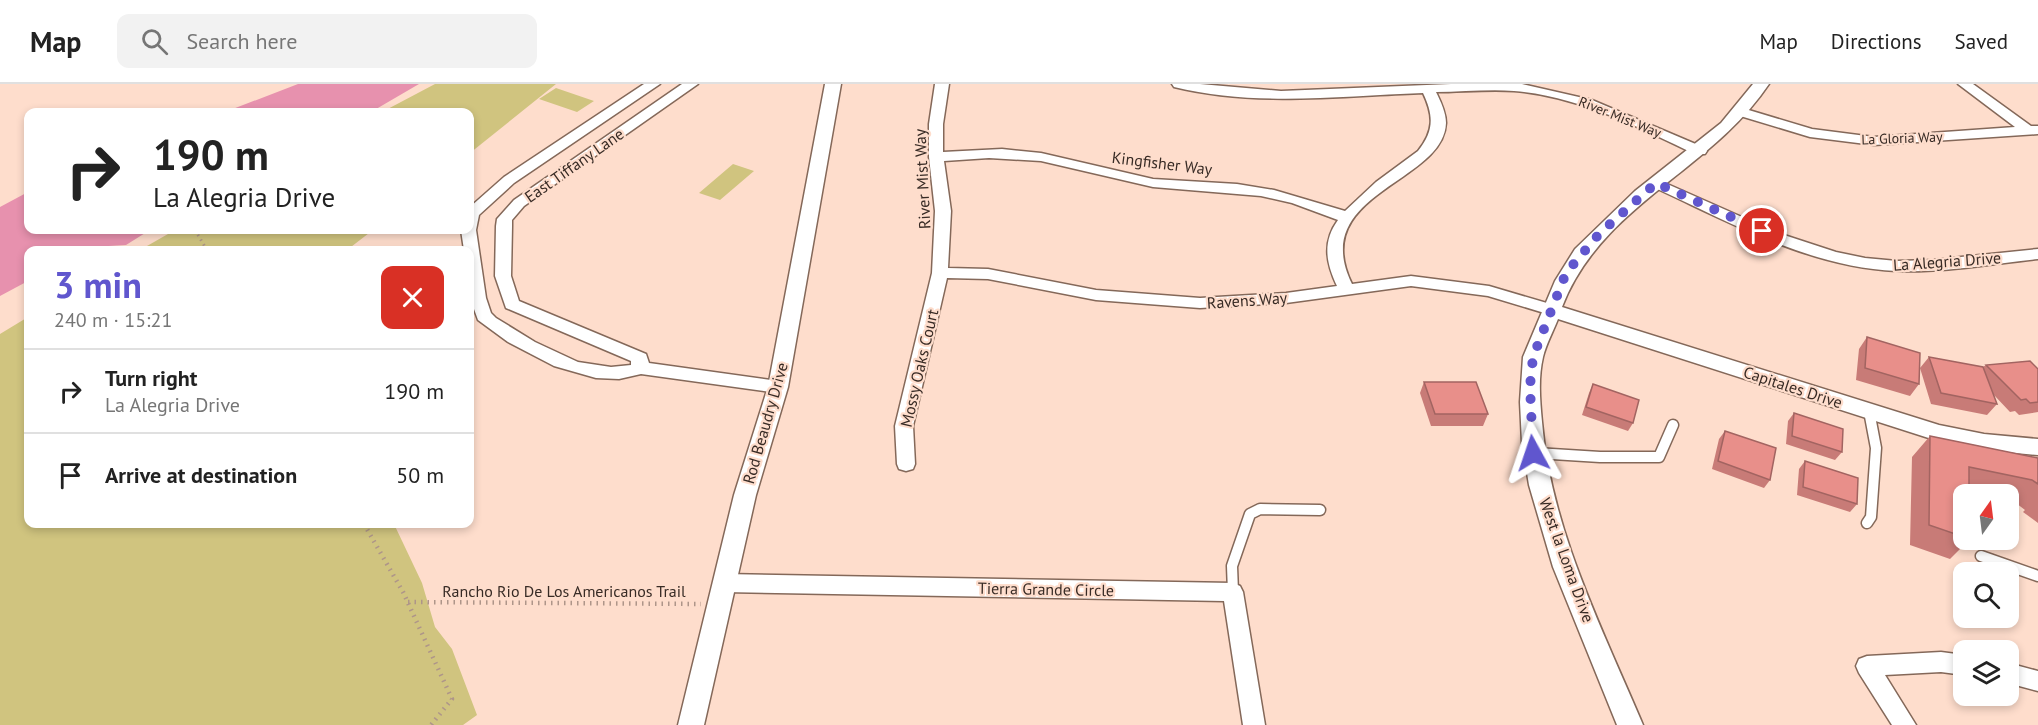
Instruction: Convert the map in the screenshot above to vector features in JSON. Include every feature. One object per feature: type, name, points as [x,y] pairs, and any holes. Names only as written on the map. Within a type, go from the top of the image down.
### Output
[{"type":"street","name":"East Tiffany Lane","points":[[474,212],[489,196],[653,84]]},
{"type":"street","name":"East Tiffany Lane","points":[[640,368],[640,358],[512,304],[503,276],[505,219],[519,203],[691,84]]},
{"type":"street","name":"Rod Beaudry Drive","points":[[691,725],[745,495],[778,387],[833,84]]},
{"type":"street","name":"River Mist Way","points":[[940,273],[943,220],[936,157],[936,124],[942,84]]},
{"type":"street","name":"River Mist Way","points":[[1179,84],[1223,92],[1270,96],[1515,87],[1556,94],[1595,106],[1700,151]]},
{"type":"street","name":"West la Loma Drive","points":[[1630,725],[1559,550],[1546,509],[1533,453],[1530,386],[1533,357],[1566,273],[1581,253],[1656,183],[1700,151],[1742,112],[1761,84]]},
{"type":"street","name":"La Gloria Way","points":[[1965,84],[2034,130]]},
{"type":"street","points":[[1347,289],[1337,269],[1334,253],[1338,231],[1345,217],[1432,143],[1439,132],[1440,119],[1437,107],[1428,89]]},
{"type":"street","name":"La Gloria Way","points":[[1742,112],[1810,133],[1874,141],[2034,130]]},
{"type":"street","name":"Kingfisher Way","points":[[936,157],[978,153],[1042,157],[1126,179],[1238,189],[1277,195],[1303,201],[1345,217]]},
{"type":"street","name":"La Alegria Drive","points":[[1656,183],[1782,240],[1820,253],[1862,262],[1896,266],[2038,254]]},
{"type":"street","name":"Ravens Way","points":[[940,273],[988,274],[1096,295],[1168,302],[1252,301],[1411,281],[1489,291],[1551,310]]},
{"type":"street","name":"Mossy Oaks Court","points":[[906,464],[904,426],[940,273]]},
{"type":"street","name":"East Tiffany Lane","points":[[474,280],[483,315],[494,327],[579,369],[626,374],[640,368],[778,387]]},
{"type":"street","name":"Capitales Drive","points":[[1551,310],[1960,438],[2008,446],[2038,447]]},
{"type":"street","name":"Tierra Grande Circle","points":[[724,583],[1233,592]]},
{"type":"street","points":[[1233,592],[1254,725]]},
{"type":"street","points":[[1905,725],[1868,666],[1941,662],[1953,664]]},
{"type":"street","points":[[2019,676],[2038,681]]},
{"type":"lane","points":[[1867,523],[1871,517],[1876,448],[1869,424],[1869,411]]},
{"type":"lane","points":[[1533,453],[1600,457],[1659,457],[1673,424]]},
{"type":"lane","points":[[1233,592],[1232,566],[1250,514],[1260,509],[1320,510]]},
{"type":"lane","points":[[1981,556],[2038,576]]},
{"type":"path","points":[[365,528],[408,602],[452,699],[431,725]]},
{"type":"path","name":"Rancho Rio De Los Americanos Trail","points":[[408,602],[720,604]]},
{"type":"shaded area","points":[[298,84],[419,84],[378,108],[235,108]]},
{"type":"shaded area","points":[[435,84],[556,84],[474,150],[474,108],[390,108]]},
{"type":"shaded area","points":[[556,88],[594,101],[577,112],[539,99]]},
{"type":"shaded area","points":[[733,164],[754,171],[720,200],[699,193]]},
{"type":"shaded area","points":[[24,194],[24,234],[144,234],[126,245],[24,246],[24,283],[0,296],[0,207]]},
{"type":"shaded area","points":[[168,234],[368,234],[352,246],[147,246]]},
{"type":"shaded area","points":[[24,319],[24,528],[396,528],[422,583],[435,627],[452,649],[477,715],[463,725],[0,725],[0,334]]},
{"type":"building","points":[[1867,337],[1920,353],[1919,384],[1865,368]]},
{"type":"building","points":[[1929,357],[1983,367],[1997,404],[1941,393]]},
{"type":"building","points":[[2030,361],[2038,369],[2038,402],[2030,403],[2026,399],[2021,400],[1986,365]]},
{"type":"building","points":[[1424,382],[1476,382],[1488,414],[1435,414]]},
{"type":"building","points":[[1593,384],[1639,400],[1633,423],[1586,407]]},
{"type":"building","points":[[1794,413],[1843,429],[1842,452],[1792,436]]},
{"type":"building","points":[[1725,431],[1776,448],[1770,480],[1718,461]]},
{"type":"building","points":[[1930,436],[2038,458],[2038,484],[2032,480],[1969,467],[1969,484],[1953,484],[1953,533],[1929,525]]},
{"type":"building","points":[[1805,461],[1858,478],[1857,504],[1803,487]]},
{"type":"route","points":[[1533,453],[1530,418],[1533,357],[1566,273],[1599,234],[1656,183],[1762,231]]}]
